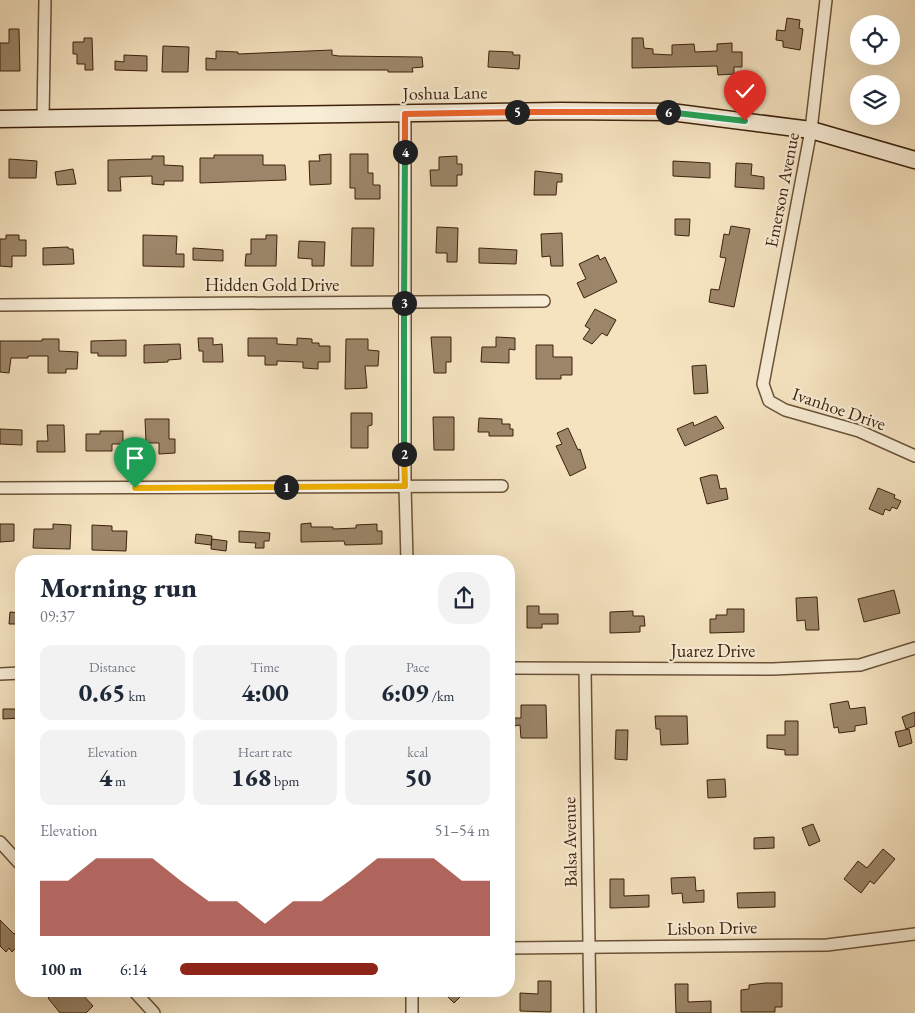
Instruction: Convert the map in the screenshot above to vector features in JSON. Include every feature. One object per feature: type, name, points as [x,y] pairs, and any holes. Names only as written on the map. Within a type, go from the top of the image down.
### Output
[{"type":"main road","name":"Joshua Lane","points":[[0,119],[560,111],[671,112],[811,130],[915,160]]},
{"type":"street","points":[[42,118],[45,0]]},
{"type":"street","name":"Emerson Avenue","points":[[763,384],[811,130],[826,0]]},
{"type":"street","points":[[405,114],[404,302],[407,555]]},
{"type":"street","name":"Hidden Gold Drive","points":[[0,305],[544,302]]},
{"type":"street","name":"Ivanhoe Drive","points":[[763,384],[764,393],[769,401],[785,410],[859,432],[915,456]]},
{"type":"street","points":[[0,488],[502,486]]},
{"type":"street","name":"Juarez Drive","points":[[515,668],[585,670],[773,669],[860,665],[915,648]]},
{"type":"street","name":"Balsa Avenue","points":[[585,670],[590,1013]]},
{"type":"street","points":[[0,674],[15,673]]},
{"type":"street","points":[[0,842],[15,858]]},
{"type":"street","name":"Lisbon Drive","points":[[515,948],[827,944],[915,934]]},
{"type":"street","points":[[139,997],[154,1013]]},
{"type":"street","points":[[412,997],[412,1013]]},
{"type":"building","points":[[787,18],[800,20],[799,28],[803,29],[800,50],[783,47],[783,41],[776,40],[777,30],[785,31]]},
{"type":"building","points":[[9,29],[19,29],[20,71],[0,71],[0,43],[9,43]]},
{"type":"building","points":[[84,38],[92,38],[93,70],[85,70],[85,64],[77,64],[77,54],[73,54],[73,42],[84,42]]},
{"type":"building","points":[[632,38],[643,38],[644,48],[653,49],[653,54],[672,55],[672,45],[694,44],[695,52],[717,51],[717,44],[732,43],[732,52],[742,52],[742,67],[734,67],[734,74],[718,75],[717,66],[632,68]]},
{"type":"building","points":[[163,46],[189,47],[188,72],[162,72]]},
{"type":"building","points":[[332,50],[332,55],[339,56],[422,57],[423,67],[412,68],[413,72],[388,72],[388,70],[206,70],[206,58],[216,59],[216,51],[238,52],[238,54]]},
{"type":"building","points":[[489,51],[513,52],[513,55],[520,55],[519,69],[488,67]]},
{"type":"building","points":[[124,55],[147,56],[147,71],[115,70],[115,61],[124,62]]},
{"type":"building","points":[[331,154],[331,184],[310,185],[309,161],[320,161],[319,155]]},
{"type":"building","points":[[350,154],[368,154],[368,173],[373,173],[373,185],[380,185],[380,199],[355,199],[355,188],[350,188]]},
{"type":"building","points":[[214,155],[263,155],[263,165],[285,165],[286,180],[200,183],[200,158],[214,158]]},
{"type":"building","points":[[152,156],[164,156],[164,165],[183,166],[183,181],[164,181],[164,185],[152,184],[152,176],[120,177],[121,191],[108,191],[108,160],[152,159]]},
{"type":"building","points":[[457,156],[457,164],[462,164],[462,175],[457,175],[457,186],[431,186],[430,170],[439,170],[439,157]]},
{"type":"building","points":[[9,159],[37,161],[36,178],[9,178]]},
{"type":"building","points":[[673,161],[710,163],[710,178],[673,176]]},
{"type":"building","points":[[736,163],[752,164],[751,175],[764,177],[764,189],[735,187]]},
{"type":"building","points":[[73,169],[76,184],[57,185],[55,172]]},
{"type":"building","points":[[535,171],[562,174],[562,182],[557,182],[556,195],[534,195]]},
{"type":"building","points":[[675,219],[690,219],[689,236],[675,235]]},
{"type":"building","points":[[731,226],[750,229],[734,307],[709,302],[711,289],[719,290],[726,258],[720,257],[724,234],[729,235]]},
{"type":"building","points":[[437,227],[458,228],[457,262],[447,262],[447,253],[436,253]]},
{"type":"building","points":[[352,228],[374,228],[373,266],[351,266]]},
{"type":"building","points":[[562,233],[563,266],[551,266],[550,256],[542,257],[541,234]]},
{"type":"building","points":[[6,235],[19,235],[19,240],[26,240],[26,256],[12,256],[12,267],[0,266],[0,239],[6,239]]},
{"type":"building","points":[[143,235],[177,236],[176,254],[184,254],[184,267],[143,266]]},
{"type":"building","points":[[266,235],[277,235],[276,266],[245,266],[246,254],[251,254],[251,239],[266,239]]},
{"type":"building","points":[[299,241],[325,242],[324,266],[312,266],[312,259],[298,258]]},
{"type":"building","points":[[68,247],[73,249],[74,264],[43,265],[43,248]]},
{"type":"building","points":[[193,248],[223,250],[223,261],[193,260]]},
{"type":"building","points":[[479,248],[517,250],[516,264],[479,263]]},
{"type":"building","points":[[598,255],[600,260],[605,257],[617,282],[584,298],[577,283],[586,279],[579,264]]},
{"type":"building","points":[[595,309],[616,320],[607,336],[602,333],[592,344],[583,339],[590,329],[585,326]]},
{"type":"building","points":[[431,337],[451,337],[451,362],[446,362],[446,373],[434,373]]},
{"type":"building","points":[[496,337],[515,338],[515,350],[509,349],[509,363],[481,362],[482,347],[496,347]]},
{"type":"building","points":[[198,338],[213,338],[213,345],[222,344],[223,362],[203,362],[203,351],[199,351]]},
{"type":"building","points":[[248,338],[277,338],[277,344],[297,345],[297,338],[312,339],[312,343],[319,343],[319,346],[330,346],[330,362],[318,362],[318,369],[303,368],[303,362],[277,361],[277,365],[265,365],[265,356],[248,356]]},
{"type":"building","points":[[42,339],[59,339],[59,351],[78,352],[77,369],[66,369],[66,373],[48,373],[48,356],[28,356],[28,358],[11,358],[9,373],[0,372],[0,341],[42,341]]},
{"type":"building","points":[[346,339],[368,339],[368,350],[379,351],[378,366],[365,366],[367,388],[345,389]]},
{"type":"building","points":[[126,340],[126,356],[98,356],[98,353],[91,353],[91,341]]},
{"type":"building","points":[[180,344],[181,359],[168,360],[168,362],[144,363],[144,345]]},
{"type":"building","points":[[536,345],[553,345],[553,357],[572,357],[572,375],[561,375],[561,379],[536,379]]},
{"type":"building","points":[[706,365],[708,393],[694,394],[692,366]]},
{"type":"building","points":[[351,413],[372,413],[372,425],[368,426],[368,448],[351,448]]},
{"type":"building","points":[[716,416],[724,428],[685,446],[677,429],[693,422],[694,426]]},
{"type":"building","points":[[433,417],[454,417],[454,450],[434,450]]},
{"type":"building","points":[[479,418],[502,419],[502,424],[510,424],[510,429],[513,429],[513,436],[489,436],[489,432],[478,432]]},
{"type":"building","points":[[145,419],[169,419],[169,439],[175,439],[175,453],[159,454],[159,443],[146,443]]},
{"type":"building","points":[[47,425],[64,425],[65,452],[37,452],[37,441],[48,441]]},
{"type":"building","points":[[568,428],[578,450],[580,449],[586,468],[570,476],[556,446],[562,444],[557,433]]},
{"type":"building","points":[[0,429],[22,430],[22,445],[0,444]]},
{"type":"building","points":[[100,431],[123,431],[123,444],[112,444],[112,451],[86,451],[86,434],[100,434]]},
{"type":"building","points":[[717,475],[720,489],[726,488],[728,499],[707,504],[700,478]]},
{"type":"building","points":[[878,488],[895,495],[894,498],[901,501],[897,509],[892,507],[890,511],[885,509],[883,515],[869,509]]},
{"type":"building","points":[[311,523],[311,527],[333,527],[333,529],[356,528],[356,525],[377,524],[377,531],[382,531],[382,544],[345,545],[344,541],[301,542],[301,524]]},
{"type":"building","points":[[0,524],[14,524],[14,541],[0,542]]},
{"type":"building","points":[[53,524],[71,525],[70,549],[33,548],[34,529],[53,529]]},
{"type":"building","points":[[92,525],[112,526],[112,531],[127,531],[126,551],[92,550]]},
{"type":"building","points":[[239,531],[270,533],[269,541],[264,541],[264,548],[255,548],[256,543],[239,542]]},
{"type":"building","points":[[196,534],[212,536],[211,545],[195,543]]},
{"type":"building","points":[[212,539],[227,541],[226,551],[211,549]]},
{"type":"building","points":[[894,590],[900,613],[864,622],[858,599]]},
{"type":"building","points":[[817,597],[819,630],[806,630],[805,620],[797,621],[796,598]]},
{"type":"building","points":[[527,606],[539,606],[539,614],[558,614],[558,624],[542,624],[542,628],[527,628]]},
{"type":"building","points":[[727,609],[744,609],[744,632],[710,633],[710,619],[716,619],[716,615],[727,615]]},
{"type":"building","points":[[633,611],[633,616],[644,616],[645,626],[640,626],[640,632],[610,633],[610,612]]},
{"type":"building","points":[[10,612],[15,612],[15,624],[9,624]]},
{"type":"building","points":[[848,701],[850,709],[865,707],[867,724],[855,726],[855,731],[839,733],[838,727],[834,728],[830,704]]},
{"type":"building","points":[[521,705],[546,705],[547,738],[521,738],[520,725],[515,726],[515,718],[521,718]]},
{"type":"building","points":[[3,709],[15,709],[15,718],[3,719]]},
{"type":"building","points":[[915,712],[915,726],[906,729],[902,717]]},
{"type":"building","points":[[655,716],[687,716],[688,744],[661,745],[660,729],[656,729]]},
{"type":"building","points":[[785,721],[798,721],[798,755],[785,755],[785,750],[767,748],[767,735],[785,735]]},
{"type":"building","points":[[909,729],[912,743],[899,747],[895,732]]},
{"type":"building","points":[[616,730],[628,730],[627,760],[615,759]]},
{"type":"building","points":[[725,779],[726,797],[708,798],[707,780]]},
{"type":"building","points":[[813,824],[820,841],[809,846],[802,828]]},
{"type":"building","points":[[774,837],[774,848],[754,849],[754,838]]},
{"type":"building","points":[[883,849],[895,859],[874,884],[870,881],[861,893],[844,879],[858,861],[867,868]]},
{"type":"building","points":[[695,877],[696,891],[704,890],[704,902],[683,903],[682,893],[672,894],[671,878]]},
{"type":"building","points":[[610,879],[624,879],[624,896],[649,895],[649,907],[610,908]]},
{"type":"building","points":[[775,892],[775,907],[738,908],[737,893]]},
{"type":"building","points":[[0,920],[15,933],[15,949],[12,952],[9,948],[6,952],[0,946]]},
{"type":"building","points":[[538,981],[551,981],[551,1012],[520,1011],[520,993],[538,994]]},
{"type":"building","points":[[782,983],[782,1007],[775,1007],[775,1012],[741,1012],[741,990],[749,989],[749,985]]},
{"type":"building","points":[[675,984],[688,984],[688,1002],[711,1001],[711,1013],[676,1013]]},
{"type":"building","points":[[85,997],[93,1006],[86,1013],[60,1013],[48,998]]},
{"type":"building","points":[[448,997],[460,997],[454,1003]]},
{"type":"route","points":[[135,488],[405,486],[405,114],[560,111],[671,112],[745,121]]}]
